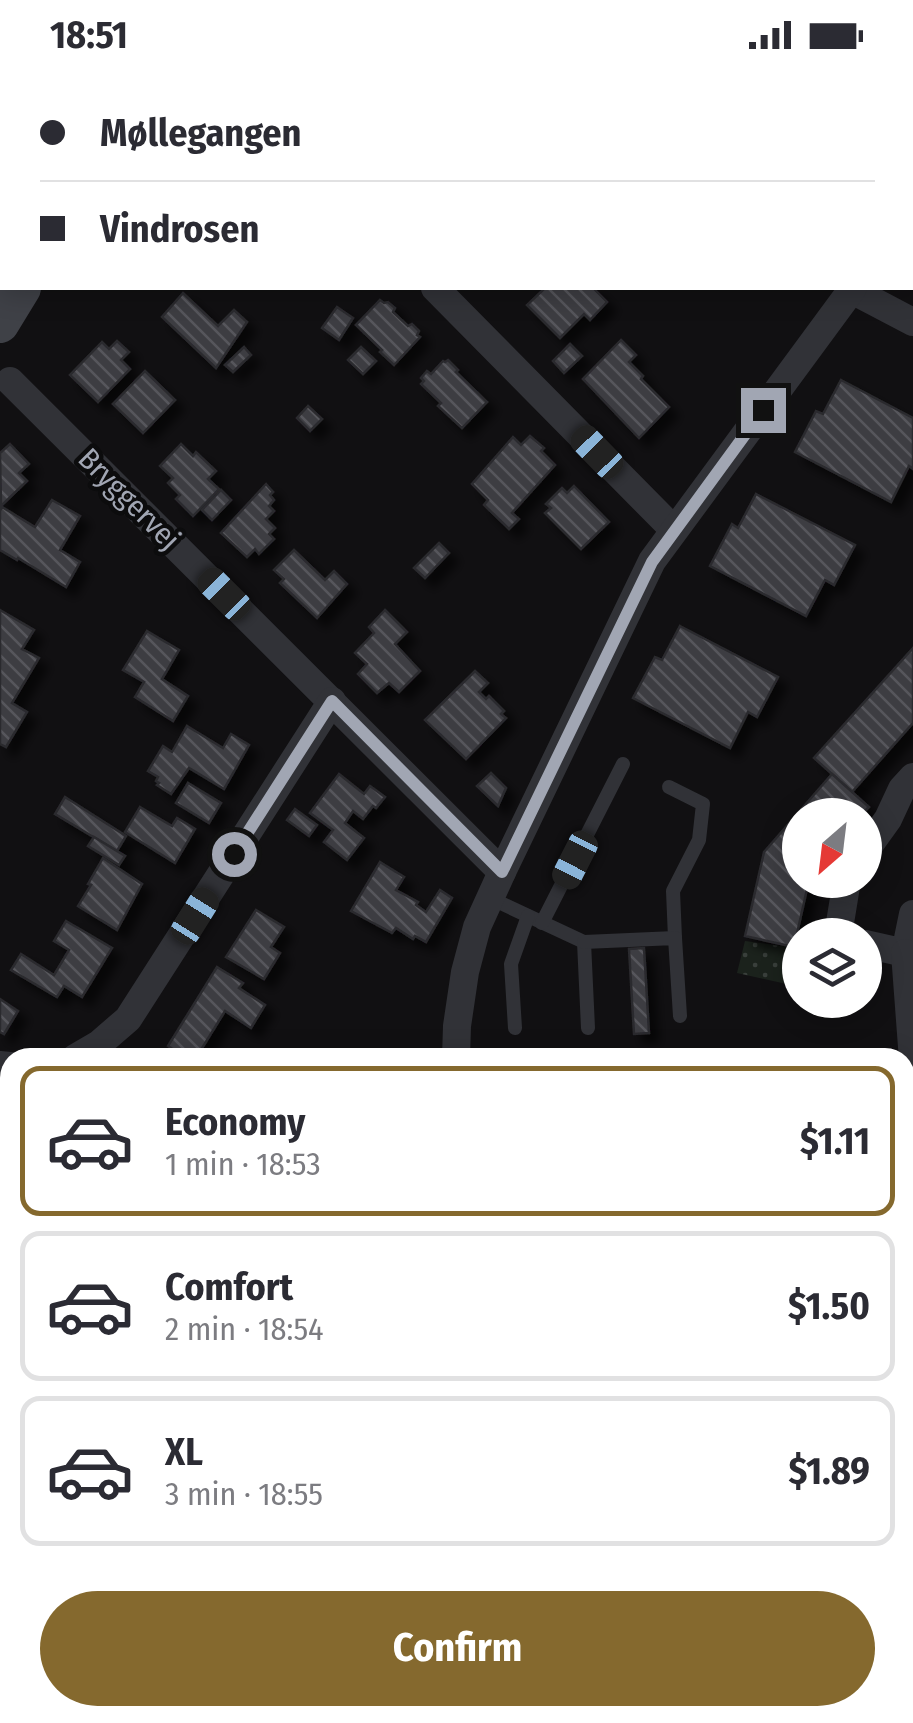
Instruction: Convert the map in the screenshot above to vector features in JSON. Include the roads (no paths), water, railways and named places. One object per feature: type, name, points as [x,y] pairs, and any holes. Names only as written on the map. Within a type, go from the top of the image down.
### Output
[{"type":"street","points":[[0,324],[21,290]]},
{"type":"street","points":[[437,290],[674,530]]},
{"type":"street","points":[[457,1048],[465,972],[478,927],[652,562],[851,290]]},
{"type":"street","points":[[854,290],[913,322]]},
{"type":"street","name":"Bryggervej","points":[[10,381],[502,872]]},
{"type":"street","points":[[92,1048],[128,1019],[332,701]]},
{"type":"street","points":[[882,827],[909,788]]},
{"type":"street","points":[[912,1048],[906,953],[913,914]]},
{"type":"street","points":[[882,948],[906,953]]},
{"type":"lane","points":[[515,1028],[511,964],[623,764]]},
{"type":"lane","points":[[669,787],[703,804],[699,840],[674,890],[680,1016]]},
{"type":"lane","points":[[490,898],[584,942],[675,938]]},
{"type":"lane","points":[[584,942],[588,1028]]}]
